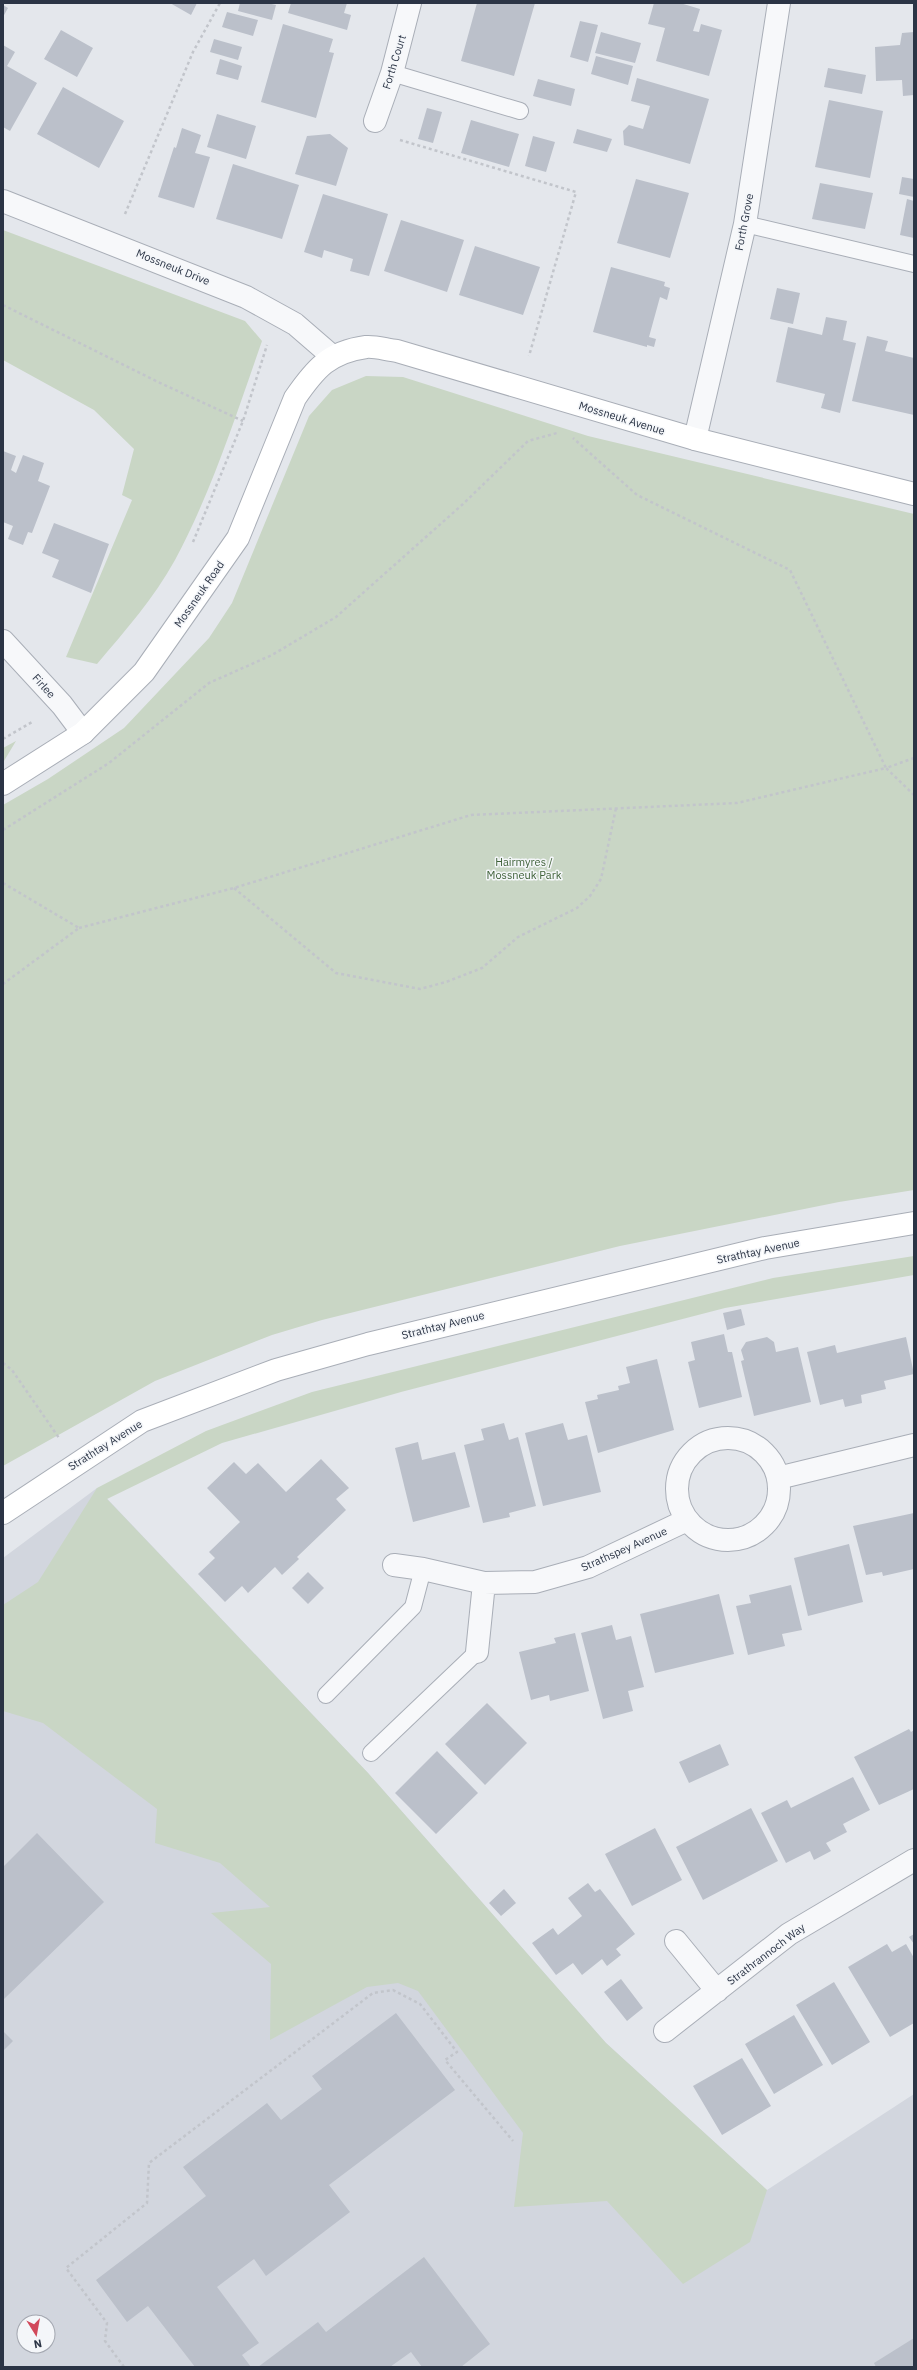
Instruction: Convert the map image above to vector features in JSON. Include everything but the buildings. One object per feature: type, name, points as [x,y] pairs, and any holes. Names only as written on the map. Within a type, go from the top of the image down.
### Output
[{"type":"street","name":"Forth Court","points":[[375,121],[392,73],[410,3]]},
{"type":"street","name":"Forth Grove","points":[[695,439],[745,224],[780,3]]},
{"type":"street","name":"Mossneuk Drive","points":[[3,201],[114,243],[246,297],[295,324],[332,356]]},
{"type":"street","name":"Mossneuk Avenue","points":[[332,356],[367,347],[397,351],[695,439],[914,494]]},
{"type":"street","name":"Mossneuk Road","points":[[3,784],[83,733],[144,672],[238,538],[295,398],[308,378],[332,356]]},
{"type":"street","name":"Firlee","points":[[3,641],[62,705],[83,733]]},
{"type":"street","name":"Strathtay Avenue","points":[[3,1513],[142,1421],[276,1370],[391,1338],[765,1248],[914,1222]]},
{"type":"street","points":[[730,1438],[747,1441],[761,1449],[772,1462],[778,1478],[779,1495],[774,1512],[764,1526],[750,1536],[733,1540],[716,1539],[700,1532],[687,1520],[678,1500],[676,1489],[679,1473],[687,1458],[699,1446],[714,1440],[730,1438]]},
{"type":"street","points":[[778,1478],[914,1444]]},
{"type":"street","name":"Strathspey Avenue","points":[[394,1565],[423,1569],[484,1584],[535,1582],[588,1567],[687,1520]]},
{"type":"street","points":[[477,1652],[484,1584]]},
{"type":"street","name":"Strathrannoch Way","points":[[664,2031],[789,1934],[914,1860]]},
{"type":"street","points":[[676,1941],[717,1991]]},
{"type":"lane","points":[[392,73],[520,111]]},
{"type":"lane","points":[[745,224],[914,264]]},
{"type":"lane","points":[[326,1694],[413,1608],[423,1569]]},
{"type":"lane","points":[[372,1753],[477,1652]]},
{"type":"path","points":[[114,243],[193,52],[220,3]]},
{"type":"path","points":[[375,121],[376,133],[576,192],[520,387]]},
{"type":"path","points":[[3,305],[158,382],[243,421]]},
{"type":"path","points":[[191,549],[243,421],[277,314]]},
{"type":"path","points":[[3,830],[109,763],[208,683],[272,655],[336,617],[463,504],[528,441],[565,431]]},
{"type":"path","points":[[571,436],[637,495],[790,570],[886,768],[914,795]]},
{"type":"path","points":[[3,739],[62,705]]},
{"type":"path","points":[[3,984],[79,928],[234,888],[471,815],[737,803],[886,768],[914,758]]},
{"type":"path","points":[[234,888],[336,973],[420,989],[446,982],[482,968],[518,937],[577,908],[590,896],[601,879],[616,808]]},
{"type":"path","points":[[3,883],[79,928]]},
{"type":"path","points":[[3,1363],[12,1370],[77,1463]]},
{"type":"path","points":[[124,2367],[105,2341],[107,2323],[66,2268],[147,2203],[149,2163],[373,1994],[393,1990],[420,2004],[457,2052],[445,2060],[513,2141]]},
{"type":"shaded area","points":[[97,1488],[368,1773],[606,2043],[767,2190],[914,2094],[914,2367],[3,2367],[3,1558]]},
{"type":"green space","points":[[3,230],[245,321],[262,341],[212,480],[201,507],[175,560],[158,588],[97,664],[66,657],[132,500],[122,495],[134,449],[94,410],[3,360]]},
{"type":"green space","name":"Hairmyres / Mossneuk Park","points":[[366,376],[403,377],[588,436],[914,514],[914,1190],[839,1202],[620,1246],[322,1320],[272,1335],[155,1381],[3,1466],[3,805],[48,779],[124,728],[209,638],[232,603],[309,416],[332,390]]},
{"type":"green space","points":[[16,741],[4,761],[3,762],[3,748]]},
{"type":"green space","points":[[914,1256],[914,1275],[725,1308],[401,1392],[222,1443],[107,1499],[368,1773],[606,2043],[767,2190],[750,2242],[683,2284],[607,2201],[514,2207],[523,2133],[418,1991],[398,1983],[367,1987],[270,2040],[271,1964],[211,1913],[270,1907],[220,1863],[155,1843],[157,1809],[43,1723],[3,1711],[3,1605],[38,1582],[97,1488],[206,1431],[312,1392],[773,1278]]}]
